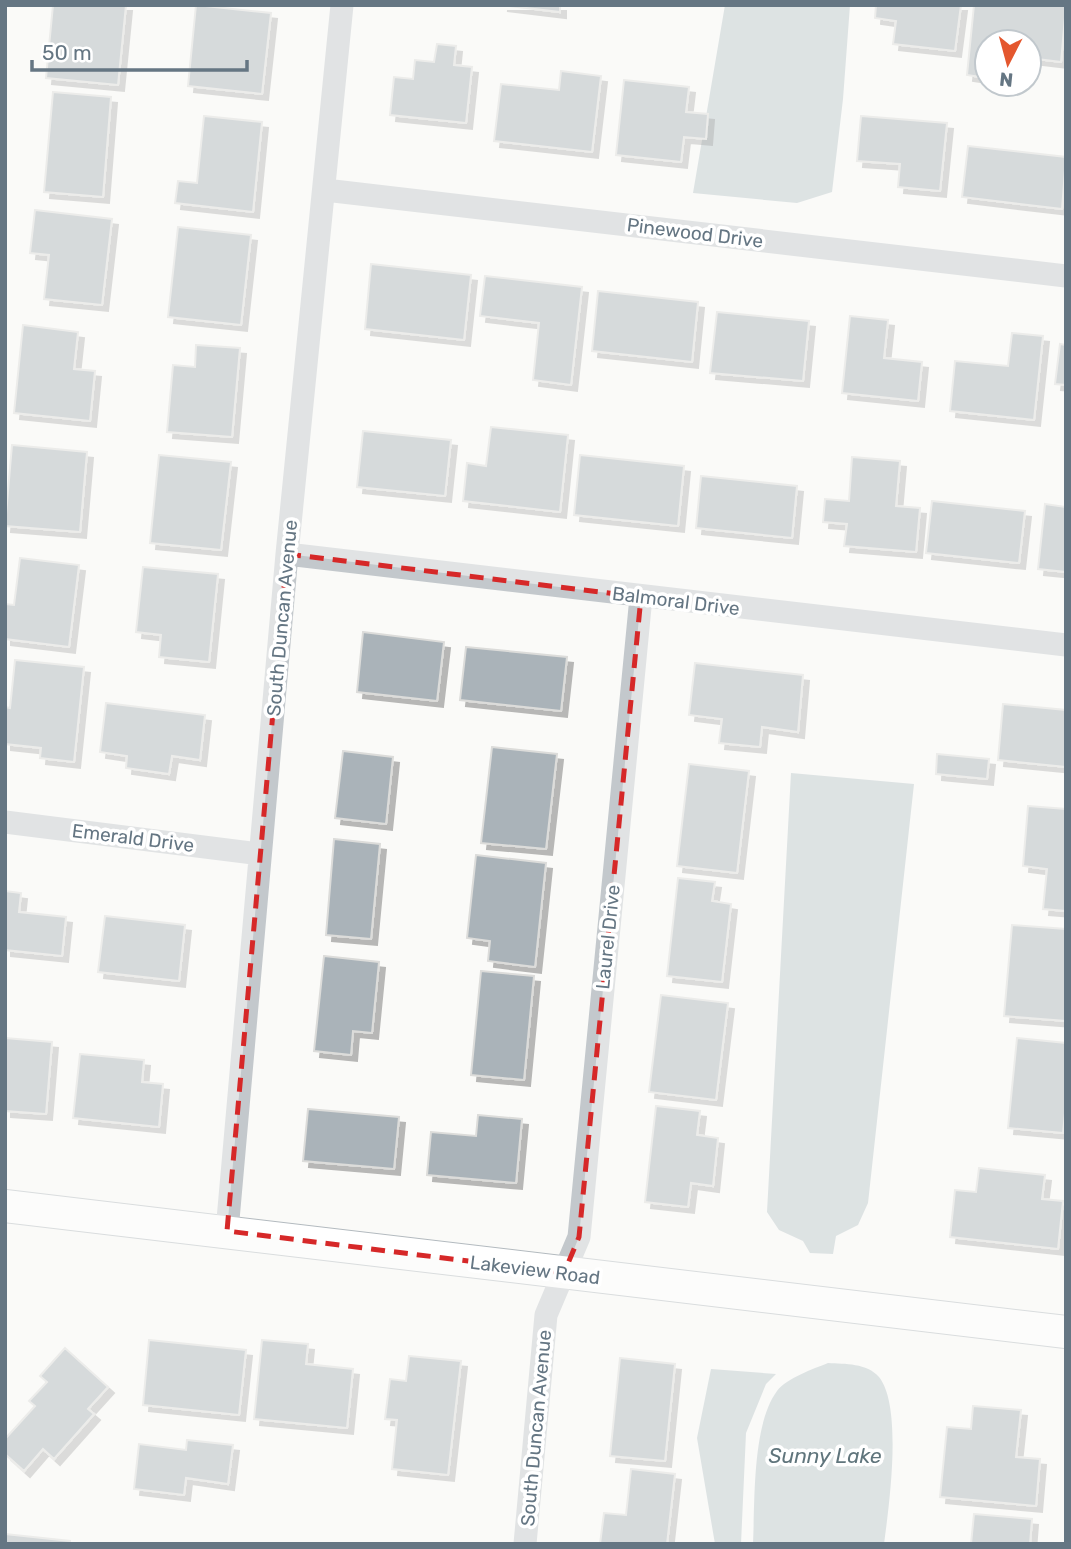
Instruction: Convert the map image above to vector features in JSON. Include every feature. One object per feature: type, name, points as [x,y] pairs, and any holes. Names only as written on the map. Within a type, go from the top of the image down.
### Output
[{"type":"street","name":"South Duncan Avenue","points":[[227,1231],[287,554],[342,5]]},
{"type":"street","name":"Pinewood Drive","points":[[325,190],[1066,276]]},
{"type":"street","name":"Balmoral Drive","points":[[287,554],[1066,645]]},
{"type":"street","name":"Laurel Drive","points":[[564,1273],[579,1237],[641,597]]},
{"type":"street","name":"Emerald Drive","points":[[5,822],[260,853]]},
{"type":"street","name":"Lakeview Road","points":[[5,1206],[1066,1332]]},
{"type":"street","name":"South Duncan Avenue","points":[[525,1544],[546,1315],[564,1273]]},
{"type":"highlighted area","points":[[287,554],[641,597],[579,1237],[564,1273],[227,1231]]},
{"type":"water","points":[[725,5],[850,5],[832,192],[797,203],[693,193]]},
{"type":"water","points":[[791,773],[914,784],[868,1203],[858,1225],[836,1236],[833,1254],[810,1253],[803,1241],[779,1230],[767,1212]]},
{"type":"water","name":"Sunny Lake","points":[[828,1363],[868,1369],[879,1377],[886,1391],[891,1410],[892,1458],[884,1544],[753,1544],[756,1464],[763,1423],[769,1406],[781,1386]]},
{"type":"water","points":[[711,1369],[776,1374],[766,1384],[746,1433],[741,1544],[715,1544],[697,1438]]},
{"type":"building","points":[[53,5],[126,5],[118,85],[46,78]]},
{"type":"building","points":[[196,5],[271,13],[262,94],[188,86]]},
{"type":"building","points":[[501,5],[560,5],[560,12]]},
{"type":"building","points":[[876,5],[961,5],[955,51],[893,44],[896,21],[875,18]]},
{"type":"building","points":[[974,5],[1066,6],[1061,62],[1043,60],[1043,28],[973,28],[973,76],[967,75]]},
{"type":"building","points":[[437,44],[456,46],[454,65],[472,67],[466,123],[390,115],[394,77],[413,79],[415,60],[434,62]]},
{"type":"building","points":[[561,71],[601,76],[592,152],[494,141],[501,84],[559,90]]},
{"type":"building","points":[[624,80],[689,87],[686,112],[708,114],[706,139],[684,137],[681,162],[616,155]]},
{"type":"building","points":[[53,92],[111,97],[103,197],[44,192]]},
{"type":"building","points":[[204,116],[262,122],[253,212],[175,203],[178,181],[197,183]]},
{"type":"building","points":[[861,116],[947,123],[940,191],[898,187],[900,164],[857,161]]},
{"type":"building","points":[[968,146],[1066,157],[1062,209],[962,197]]},
{"type":"building","points":[[35,210],[112,219],[102,305],[44,299],[49,255],[30,253]]},
{"type":"building","points":[[178,227],[251,235],[241,325],[168,317]]},
{"type":"building","points":[[371,264],[471,275],[464,340],[365,329]]},
{"type":"building","points":[[485,276],[582,287],[571,385],[533,380],[539,323],[480,316]]},
{"type":"building","points":[[598,291],[698,302],[692,362],[592,351]]},
{"type":"building","points":[[717,312],[809,321],[803,381],[710,373]]},
{"type":"building","points":[[850,316],[888,320],[884,358],[922,362],[918,401],[842,393]]},
{"type":"building","points":[[23,325],[78,332],[74,369],[95,371],[90,421],[14,413]]},
{"type":"building","points":[[1012,333],[1043,336],[1034,420],[950,411],[955,361],[1008,366]]},
{"type":"building","points":[[1060,344],[1066,345],[1066,385],[1055,384]]},
{"type":"building","points":[[196,345],[240,348],[232,437],[167,432],[173,365],[195,367]]},
{"type":"building","points":[[491,427],[568,435],[560,512],[463,501],[467,463],[486,466]]},
{"type":"building","points":[[363,431],[451,440],[445,496],[357,487]]},
{"type":"building","points":[[12,445],[87,452],[80,532],[5,526]]},
{"type":"building","points":[[159,455],[231,462],[221,550],[150,543]]},
{"type":"building","points":[[580,455],[684,466],[678,526],[574,515]]},
{"type":"building","points":[[852,457],[900,461],[896,506],[920,508],[916,552],[844,546],[847,524],[823,522],[825,499],[849,501]]},
{"type":"building","points":[[701,476],[797,486],[792,538],[696,528]]},
{"type":"building","points":[[932,501],[1025,511],[1019,563],[926,553]]},
{"type":"building","points":[[1045,504],[1066,507],[1066,572],[1038,569]]},
{"type":"building","points":[[20,558],[79,565],[69,647],[5,639],[5,604],[14,605]]},
{"type":"building","points":[[143,567],[218,574],[209,662],[159,657],[161,635],[136,632]]},
{"type":"building","points":[[363,632],[444,642],[437,701],[357,692]]},
{"type":"building","points":[[466,647],[567,657],[561,711],[460,700]]},
{"type":"building","points":[[15,660],[84,667],[74,762],[40,758],[41,748],[5,744],[5,707],[10,708]]},
{"type":"building","points":[[695,663],[803,675],[798,732],[762,727],[760,747],[719,743],[722,719],[689,715]]},
{"type":"building","points":[[106,703],[205,715],[200,760],[172,756],[169,774],[126,768],[127,756],[100,752]]},
{"type":"building","points":[[1003,704],[1066,710],[1066,767],[998,760]]},
{"type":"building","points":[[492,747],[557,754],[546,849],[481,843]]},
{"type":"building","points":[[343,751],[393,757],[386,824],[335,818]]},
{"type":"building","points":[[937,754],[989,759],[987,779],[936,774]]},
{"type":"building","points":[[689,764],[749,771],[737,873],[677,866]]},
{"type":"building","points":[[1028,806],[1066,809],[1066,911],[1043,909],[1047,869],[1023,866]]},
{"type":"building","points":[[334,839],[380,844],[371,939],[326,935]]},
{"type":"building","points":[[476,855],[546,863],[535,967],[488,961],[490,941],[467,938]]},
{"type":"building","points":[[678,878],[715,882],[712,901],[731,904],[722,982],[667,976]]},
{"type":"building","points":[[5,891],[21,893],[19,912],[66,917],[62,956],[5,950]]},
{"type":"building","points":[[105,916],[185,925],[179,981],[98,972]]},
{"type":"building","points":[[1012,925],[1066,929],[1066,1021],[1004,1016]]},
{"type":"building","points":[[324,956],[379,962],[372,1033],[353,1031],[351,1055],[314,1051]]},
{"type":"building","points":[[481,971],[534,976],[524,1080],[471,1075]]},
{"type":"building","points":[[661,995],[728,1003],[716,1100],[649,1092]]},
{"type":"building","points":[[5,1038],[52,1042],[46,1114],[5,1111]]},
{"type":"building","points":[[1017,1038],[1066,1043],[1063,1133],[1008,1128]]},
{"type":"building","points":[[80,1054],[144,1060],[142,1082],[163,1084],[159,1127],[73,1118]]},
{"type":"building","points":[[656,1106],[700,1111],[697,1135],[718,1138],[713,1186],[691,1183],[688,1207],[645,1202]]},
{"type":"building","points":[[308,1109],[399,1117],[394,1169],[303,1161]]},
{"type":"building","points":[[478,1115],[522,1119],[516,1183],[427,1175],[431,1132],[476,1136]]},
{"type":"building","points":[[979,1168],[1045,1175],[1042,1199],[1063,1201],[1058,1249],[950,1237],[955,1190],[976,1192]]},
{"type":"building","points":[[149,1340],[246,1350],[239,1415],[143,1405]]},
{"type":"building","points":[[262,1340],[308,1344],[306,1364],[353,1369],[347,1428],[254,1419]]},
{"type":"building","points":[[65,1348],[108,1387],[88,1409],[94,1414],[54,1459],[43,1449],[24,1471],[5,1454],[5,1439],[35,1406],[29,1401],[47,1382],[40,1376]]},
{"type":"building","points":[[409,1356],[461,1361],[448,1475],[392,1469],[397,1420],[385,1419],[390,1379],[406,1381]]},
{"type":"building","points":[[620,1358],[675,1364],[665,1461],[610,1456]]},
{"type":"building","points":[[973,1406],[1021,1410],[1016,1457],[1040,1459],[1036,1506],[940,1497],[947,1427],[971,1429]]},
{"type":"building","points":[[187,1440],[233,1445],[228,1484],[186,1478],[184,1495],[134,1489],[139,1444],[186,1450]]},
{"type":"building","points":[[631,1469],[675,1474],[667,1544],[600,1544],[604,1513],[626,1515]]},
{"type":"building","points":[[974,1514],[1032,1519],[1030,1544],[971,1544]]},
{"type":"building","points":[[5,1534],[70,1541],[70,1544],[5,1544]]}]
